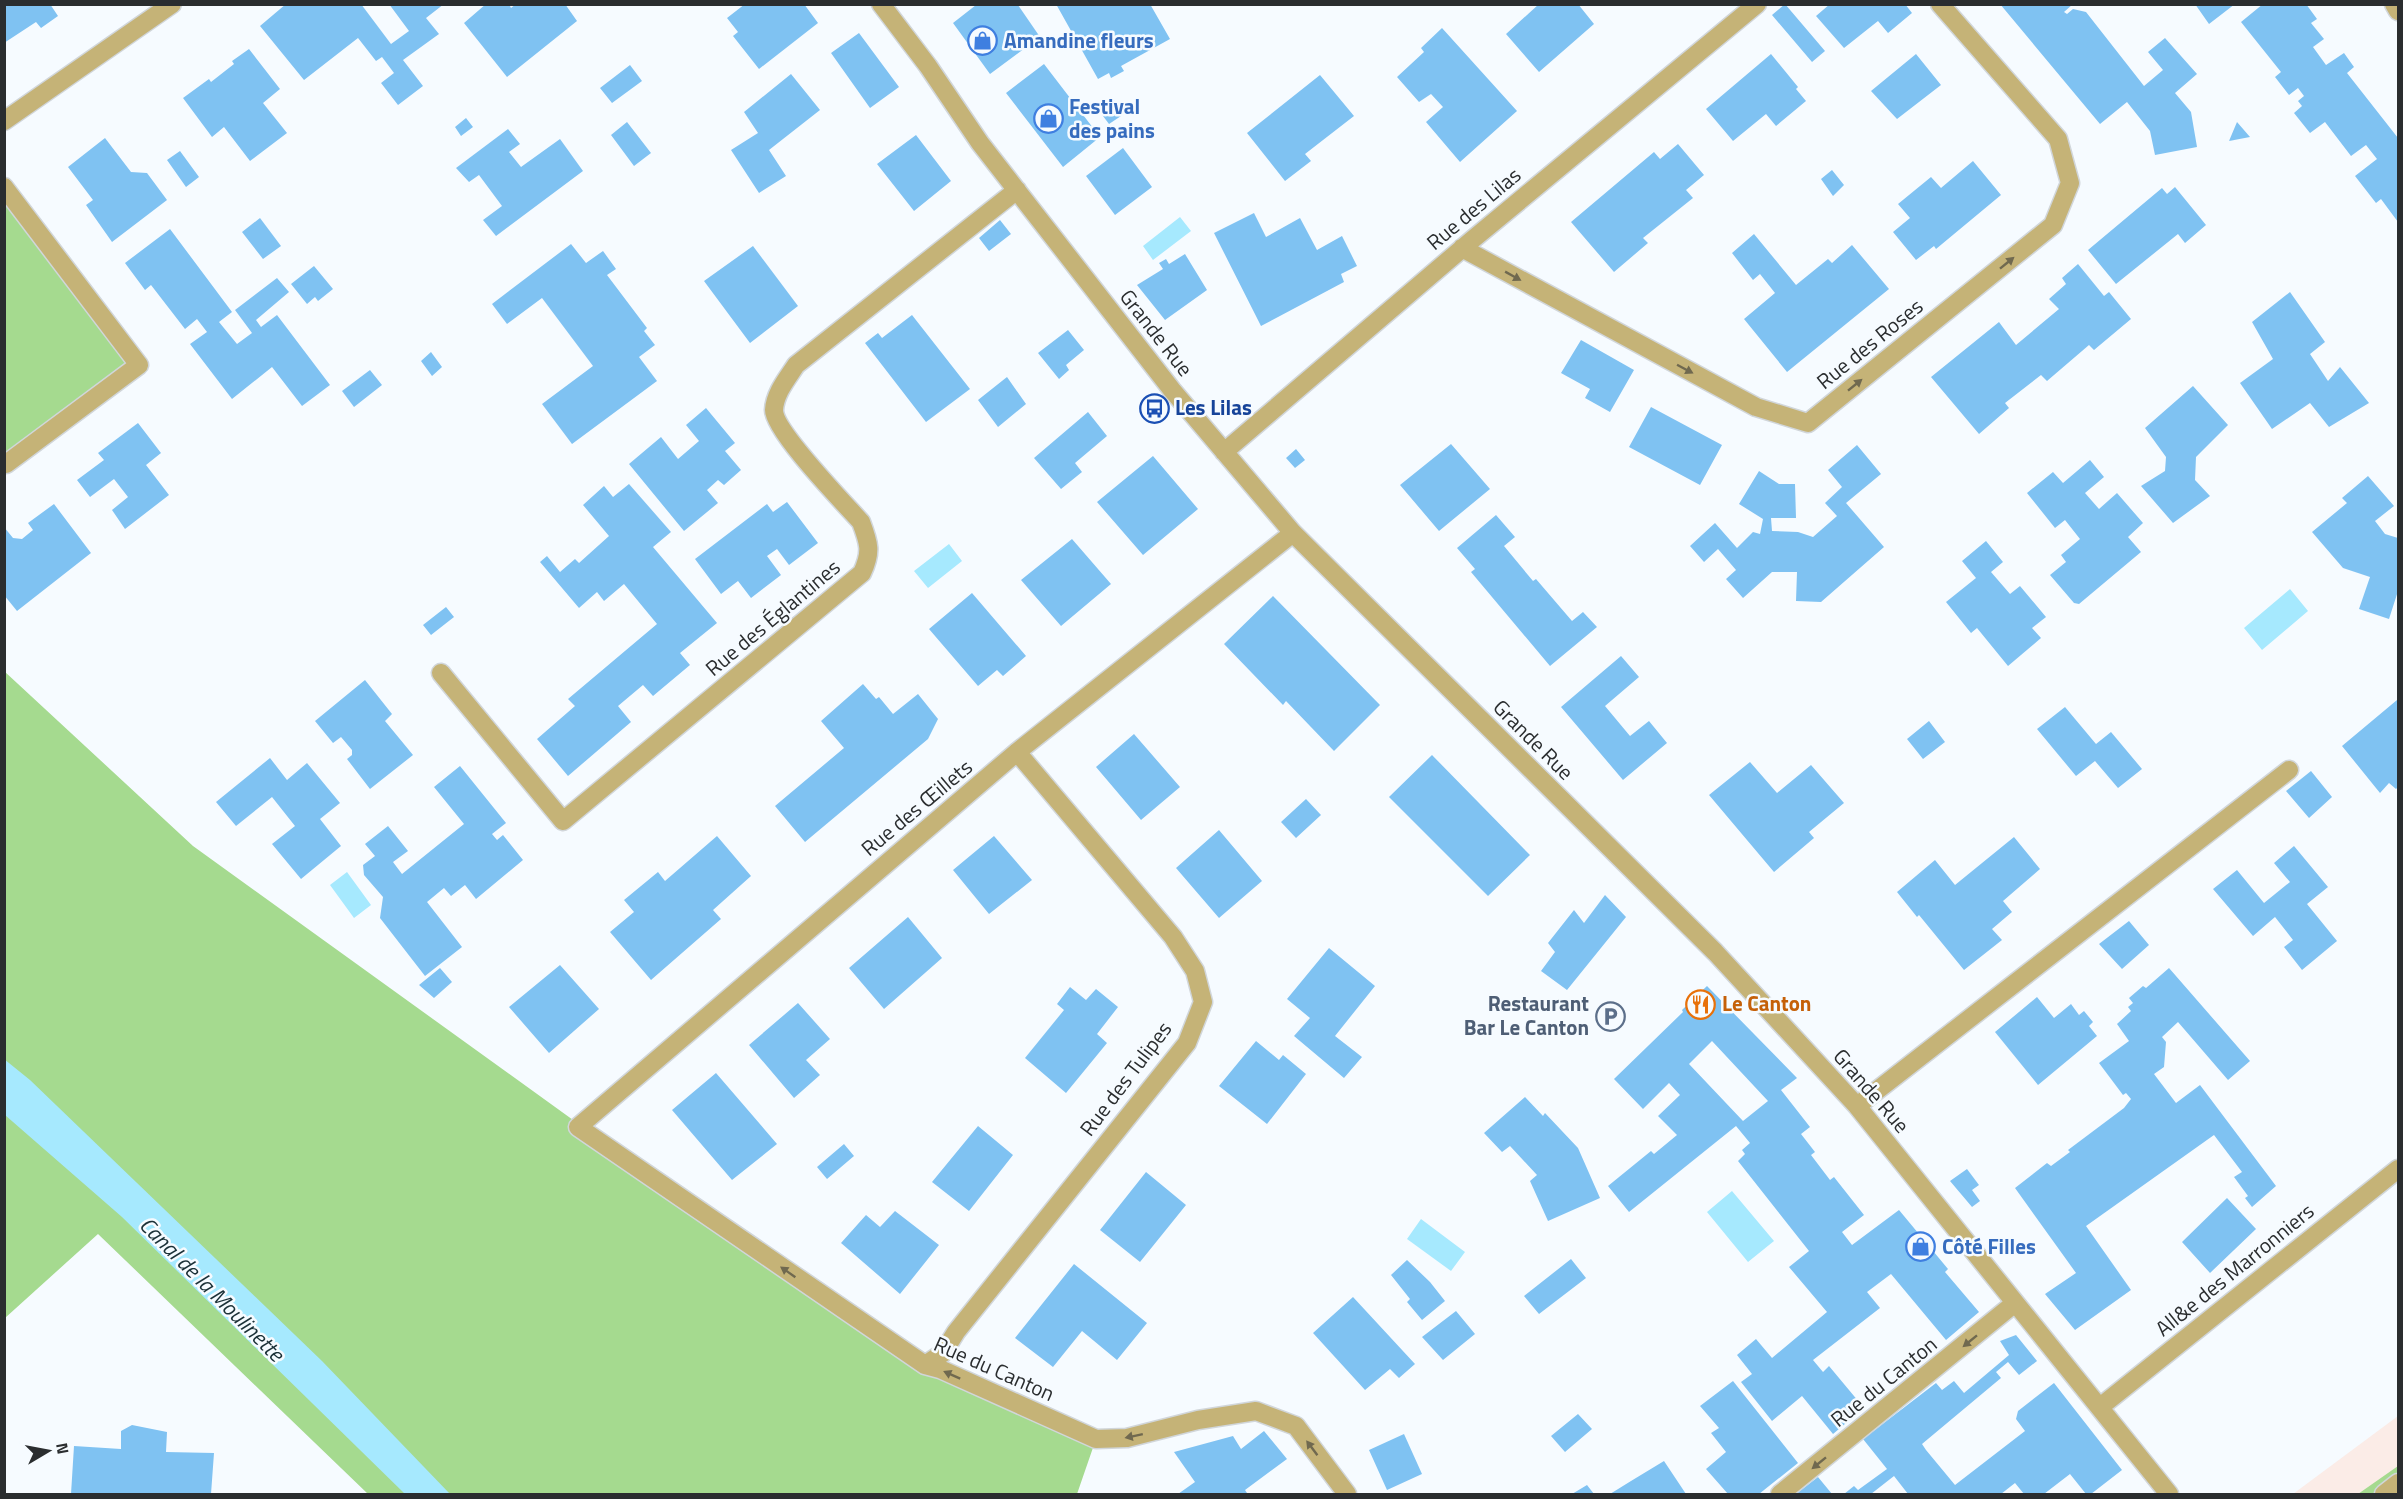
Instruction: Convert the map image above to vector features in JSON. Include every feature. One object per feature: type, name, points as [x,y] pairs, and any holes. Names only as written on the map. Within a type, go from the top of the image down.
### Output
[{"type":"street","points":[[4,121],[172,4]]},
{"type":"street","name":"Grande Rue","points":[[881,4],[928,66],[980,143],[1172,390],[1293,533],[1715,952],[1857,1106],[2169,1494]]},
{"type":"street","name":"Rue des Lilas","points":[[1224,452],[1462,248],[1757,4]]},
{"type":"street","name":"Rue des Roses","points":[[1462,248],[1756,407],[1808,423],[2053,225],[2070,183],[2058,139],[1940,4]]},
{"type":"street","points":[[2394,4],[2398,11]]},
{"type":"street","points":[[4,187],[139,365],[6,464],[4,462]]},
{"type":"street","name":"Rue des Églantines","points":[[441,673],[563,821],[862,573],[869,558],[868,539],[861,522],[783,433],[774,411],[780,388],[796,365],[1017,190]]},
{"type":"street","name":"Rue des Œillets","points":[[578,1127],[1017,752],[1293,533]]},
{"type":"street","name":"Rue des Tulipes","points":[[925,1365],[943,1353],[956,1332],[1187,1043],[1203,1002],[1194,971],[1173,937],[1017,752]]},
{"type":"street","points":[[1857,1106],[2289,770]]},
{"type":"street","name":"Rue du Canton","points":[[578,1127],[925,1365],[940,1369],[1096,1439],[1127,1438],[1198,1420],[1256,1411],[1296,1426],[1347,1494]]},
{"type":"street","name":"All&e des Marronniers","points":[[2100,1407],[2398,1169]]},
{"type":"street","name":"Rue du Canton","points":[[1780,1494],[2015,1303]]},
{"type":"street","points":[[2384,1494],[2398,1483]]},
{"type":"shaded area","points":[[2398,1416],[2398,1466],[2375,1484],[2358,1494],[2293,1494]]},
{"type":"green space","points":[[4,187],[139,365],[4,462]]},
{"type":"green space","points":[[4,671],[193,846],[580,1125],[928,1367],[1096,1439],[1077,1494],[368,1494],[98,1234],[5,1318]]},
{"type":"green space","points":[[2398,1466],[2398,1494],[2358,1494]]},
{"type":"water","points":[[1180,217],[1191,231],[1153,260],[1143,246]]},
{"type":"water","points":[[949,544],[962,561],[928,588],[914,571]]},
{"type":"water","points":[[2290,589],[2308,611],[2262,650],[2244,628]]},
{"type":"water","points":[[347,872],[371,905],[354,918],[330,885]]},
{"type":"water","name":"Canal de la Moulinette","points":[[4,1059],[30,1080],[322,1361],[450,1494],[405,1494],[122,1217],[5,1115]]},
{"type":"water","points":[[1732,1191],[1774,1241],[1748,1262],[1707,1212]]},
{"type":"water","points":[[1421,1219],[1465,1252],[1451,1271],[1407,1239]]},
{"type":"building","points":[[4,4],[50,4],[58,16],[41,28],[36,22],[4,43]]},
{"type":"building","points":[[286,4],[361,4],[391,44],[409,31],[389,4],[444,4],[426,18],[439,34],[403,60],[423,86],[398,105],[381,83],[394,73],[382,57],[376,61],[358,38],[304,80],[260,26]]},
{"type":"building","points":[[486,4],[509,4],[511,8],[516,4],[565,4],[577,21],[507,77],[464,23]]},
{"type":"building","points":[[745,4],[804,4],[818,23],[759,69],[733,36],[738,32],[727,18]]},
{"type":"building","points":[[1056,4],[1150,4],[1170,39],[1121,66],[1124,71],[1111,78],[1109,73],[1098,79]]},
{"type":"building","points":[[1539,4],[1578,4],[1594,24],[1539,72],[1506,34]]},
{"type":"building","points":[[1785,4],[1825,51],[1812,62],[1772,15]]},
{"type":"building","points":[[1830,4],[1905,4],[1912,13],[1888,33],[1878,21],[1844,48],[1816,16]]},
{"type":"building","points":[[2000,4],[2073,4],[2064,12],[2067,14],[2073,9],[2086,12],[2144,86],[2163,70],[2148,52],[2165,38],[2197,74],[2175,93],[2191,112],[2197,147],[2155,155],[2150,131],[2127,102],[2100,124]]},
{"type":"building","points":[[2195,4],[2235,4],[2209,24]]},
{"type":"building","points":[[2263,4],[2306,4],[2317,19],[2311,23],[2324,39],[2313,47],[2326,65],[2344,53],[2354,67],[2347,73],[2398,138],[2398,222],[2381,199],[2376,203],[2355,176],[2377,159],[2366,145],[2351,156],[2325,122],[2310,133],[2294,113],[2302,106],[2298,101],[2304,96],[2298,88],[2289,95],[2275,77],[2281,72],[2241,22]]},
{"type":"building","points":[[976,5],[1018,5],[1040,37],[990,74],[953,23]]},
{"type":"building","points":[[1442,28],[1517,111],[1460,162],[1426,122],[1443,107],[1431,94],[1419,102],[1397,77],[1424,52],[1421,48]]},
{"type":"building","points":[[859,33],[899,87],[870,108],[831,53]]},
{"type":"building","points":[[249,49],[280,89],[263,103],[287,133],[250,161],[224,127],[212,137],[183,98],[209,79],[211,82],[234,64],[232,61]]},
{"type":"building","points":[[1771,54],[1798,87],[1796,89],[1806,101],[1776,126],[1766,114],[1733,141],[1706,109]]},
{"type":"building","points":[[1916,54],[1941,85],[1897,119],[1871,91]]},
{"type":"building","points":[[1044,64],[1100,137],[1063,167],[1006,93]]},
{"type":"building","points":[[630,65],[642,81],[612,103],[600,88]]},
{"type":"building","points":[[791,74],[820,110],[769,150],[786,176],[759,193],[731,150],[758,133],[744,112]]},
{"type":"building","points":[[1320,75],[1354,116],[1305,154],[1311,161],[1285,181],[1247,133]]},
{"type":"building","points":[[1112,97],[1124,114],[1109,124],[1097,108]]},
{"type":"building","points":[[466,118],[473,127],[461,136],[455,127]]},
{"type":"building","points":[[627,122],[651,153],[634,166],[611,135]]},
{"type":"building","points":[[2237,122],[2250,137],[2229,141]]},
{"type":"building","points":[[508,129],[520,144],[509,152],[521,167],[560,139],[583,171],[496,236],[483,220],[502,206],[479,175],[469,182],[456,168]]},
{"type":"building","points":[[916,135],[951,181],[914,211],[877,164]]},
{"type":"building","points":[[105,138],[131,172],[147,173],[167,200],[112,242],[86,205],[93,200],[68,167]]},
{"type":"building","points":[[1678,144],[1704,175],[1686,190],[1693,198],[1643,238],[1648,243],[1614,272],[1571,222],[1654,152],[1660,159]]},
{"type":"building","points":[[1123,148],[1152,187],[1115,215],[1086,176]]},
{"type":"building","points":[[180,151],[199,177],[186,187],[167,160]]},
{"type":"building","points":[[1973,161],[2001,195],[1936,249],[1934,246],[1916,260],[1893,232],[1910,218],[1898,204],[1931,177],[1941,188]]},
{"type":"building","points":[[1832,170],[1844,185],[1833,196],[1821,179]]},
{"type":"building","points":[[2175,187],[2206,225],[2185,243],[2178,234],[2116,284],[2088,250],[2162,188],[2167,194]]},
{"type":"building","points":[[1254,213],[1266,237],[1300,218],[1317,250],[1342,236],[1357,266],[1341,274],[1344,282],[1261,326],[1214,233]]},
{"type":"building","points":[[260,218],[281,246],[263,259],[242,232]]},
{"type":"building","points":[[1000,220],[1011,234],[989,251],[979,238]]},
{"type":"building","points":[[170,229],[232,312],[219,322],[237,344],[252,333],[235,310],[277,278],[289,292],[256,320],[261,327],[277,315],[330,385],[302,406],[272,367],[232,399],[190,344],[207,332],[197,319],[185,329],[151,285],[145,290],[125,263]]},
{"type":"building","points":[[1754,234],[1796,285],[1828,259],[1832,263],[1852,245],[1889,289],[1787,372],[1744,319],[1775,293],[1760,274],[1753,280],[1732,253]]},
{"type":"building","points":[[571,244],[586,263],[603,251],[616,269],[607,275],[647,328],[644,331],[655,345],[639,357],[657,381],[572,444],[542,404],[593,366],[542,298],[507,324],[492,304]]},
{"type":"building","points":[[753,246],[798,306],[750,343],[704,281]]},
{"type":"building","points":[[1185,254],[1207,290],[1165,320],[1137,285],[1163,269],[1159,263],[1166,259],[1169,264]]},
{"type":"building","points":[[2078,264],[2104,296],[2109,292],[2131,319],[2094,350],[2089,345],[2047,381],[2041,375],[2005,403],[2009,408],[1979,434],[1931,377],[1999,322],[2016,345],[2059,309],[2049,299],[2066,284],[2062,278]]},
{"type":"building","points":[[314,266],[333,289],[318,301],[315,297],[307,304],[291,284]]},
{"type":"building","points":[[2290,292],[2325,342],[2310,354],[2328,381],[2340,367],[2369,403],[2329,427],[2310,403],[2272,429],[2240,383],[2273,359],[2252,322]]},
{"type":"building","points":[[912,315],[970,389],[926,422],[865,343],[878,333],[882,338]]},
{"type":"building","points":[[1068,330],[1084,350],[1066,365],[1069,370],[1059,379],[1038,353]]},
{"type":"building","points":[[1581,340],[1634,370],[1610,412],[1585,398],[1590,389],[1561,373]]},
{"type":"building","points":[[431,352],[442,367],[432,376],[421,361]]},
{"type":"building","points":[[370,370],[382,385],[354,407],[342,391]]},
{"type":"building","points":[[1007,377],[1026,404],[998,427],[978,400]]},
{"type":"building","points":[[2193,386],[2228,425],[2196,457],[2195,480],[2210,496],[2173,523],[2141,486],[2165,471],[2166,457],[2145,428]]},
{"type":"building","points":[[1651,407],[1722,445],[1700,485],[1629,447]]},
{"type":"building","points":[[706,408],[735,443],[725,451],[741,470],[724,485],[718,480],[707,490],[718,503],[684,531],[629,464],[661,437],[678,459],[699,441],[686,425]]},
{"type":"building","points":[[1088,412],[1107,436],[1075,463],[1082,472],[1061,489],[1034,458]]},
{"type":"building","points":[[138,423],[161,453],[146,465],[169,495],[125,529],[112,510],[128,497],[114,479],[90,497],[77,480],[104,460],[98,453]]},
{"type":"building","points":[[1451,444],[1490,489],[1439,531],[1400,485]]},
{"type":"building","points":[[1857,445],[1881,474],[1846,503],[1884,547],[1821,602],[1796,601],[1797,572],[1772,572],[1743,598],[1726,579],[1736,570],[1718,549],[1704,562],[1690,546],[1715,523],[1737,548],[1753,532],[1760,534],[1763,519],[1739,504],[1759,471],[1779,484],[1795,484],[1796,518],[1771,518],[1772,531],[1798,532],[1813,537],[1837,516],[1825,503],[1842,487],[1828,470]]},
{"type":"building","points":[[1296,449],[1305,460],[1295,468],[1286,458]]},
{"type":"building","points":[[1153,456],[1198,509],[1143,555],[1097,502]]},
{"type":"building","points":[[2090,460],[2104,477],[2085,493],[2099,509],[2117,493],[2143,523],[2128,537],[2141,552],[2079,604],[2074,603],[2050,575],[2066,562],[2061,555],[2080,539],[2065,520],[2055,528],[2027,493],[2053,472],[2063,483]]},
{"type":"building","points":[[2368,476],[2394,506],[2375,521],[2385,534],[2398,538],[2398,591],[2389,619],[2359,609],[2370,577],[2343,568],[2312,532],[2347,503],[2342,498]]},
{"type":"building","points":[[629,484],[671,532],[653,547],[717,623],[680,653],[690,665],[653,696],[643,685],[618,706],[631,722],[568,776],[537,739],[575,706],[568,699],[657,624],[624,584],[604,601],[597,592],[579,608],[540,562],[547,556],[560,572],[575,559],[579,563],[609,536],[583,505],[604,486],[613,497]]},
{"type":"building","points":[[787,502],[818,543],[789,565],[777,549],[767,556],[781,575],[751,598],[738,581],[721,594],[695,559],[767,504],[773,512]]},
{"type":"building","points":[[54,504],[91,553],[17,611],[4,595],[4,527],[13,538],[22,539],[33,530],[28,523]]},
{"type":"building","points":[[1496,515],[1515,537],[1504,546],[1533,581],[1536,579],[1572,621],[1583,612],[1597,627],[1550,666],[1471,572],[1475,569],[1457,548]]},
{"type":"building","points":[[1072,539],[1111,584],[1061,626],[1021,580]]},
{"type":"building","points":[[1986,541],[2003,562],[1991,572],[2010,594],[2020,586],[2046,617],[2032,628],[2041,638],[2008,666],[1977,628],[1971,633],[1946,602],[1976,578],[1962,561]]},
{"type":"building","points":[[972,593],[1026,656],[1003,676],[997,670],[978,686],[929,629]]},
{"type":"building","points":[[1273,596],[1380,705],[1334,751],[1286,701],[1283,705],[1224,644]]},
{"type":"building","points":[[446,607],[454,617],[431,635],[423,625]]},
{"type":"building","points":[[1621,656],[1639,677],[1605,706],[1630,736],[1649,721],[1667,743],[1623,780],[1561,707]]},
{"type":"building","points":[[365,680],[392,714],[385,721],[413,755],[370,789],[347,759],[352,755],[352,750],[341,737],[333,743],[315,721]]},
{"type":"building","points":[[863,684],[876,699],[879,697],[893,714],[918,694],[938,719],[928,739],[805,842],[775,806],[844,748],[821,721]]},
{"type":"building","points":[[2397,700],[2398,787],[2396,789],[2389,783],[2380,793],[2342,746]]},
{"type":"building","points":[[2065,707],[2096,744],[2111,732],[2142,769],[2118,788],[2095,761],[2076,776],[2037,729]]},
{"type":"building","points":[[1929,721],[1945,742],[1923,759],[1907,739]]},
{"type":"building","points":[[1134,734],[1180,787],[1141,820],[1096,767]]},
{"type":"building","points":[[1432,755],[1530,855],[1488,896],[1389,797]]},
{"type":"building","points":[[270,758],[287,780],[307,763],[340,803],[320,819],[341,846],[301,879],[272,844],[295,826],[272,797],[236,826],[216,802]]},
{"type":"building","points":[[1750,762],[1777,793],[1811,765],[1844,803],[1809,832],[1814,838],[1774,872],[1709,795]]},
{"type":"building","points":[[460,766],[506,823],[492,834],[497,840],[503,835],[523,860],[476,899],[465,885],[451,896],[444,888],[427,902],[462,947],[425,976],[380,918],[383,897],[364,875],[363,865],[375,856],[365,844],[388,826],[408,851],[393,862],[402,874],[464,824],[434,787]]},
{"type":"building","points":[[2311,771],[2332,797],[2309,818],[2286,791]]},
{"type":"building","points":[[1306,799],[1321,815],[1296,838],[1281,822]]},
{"type":"building","points":[[1219,830],[1262,881],[1219,918],[1176,868]]},
{"type":"building","points":[[717,836],[751,876],[713,910],[721,919],[651,980],[610,932],[634,912],[624,900],[658,872],[665,881]]},
{"type":"building","points":[[994,836],[1032,880],[989,914],[953,870]]},
{"type":"building","points":[[2014,837],[2040,869],[2003,901],[2012,912],[1992,929],[2002,940],[1964,970],[1897,892],[1935,860],[1955,885]]},
{"type":"building","points":[[2294,846],[2328,887],[2307,904],[2337,941],[2302,970],[2284,947],[2293,940],[2275,917],[2253,936],[2213,889],[2237,870],[2264,903],[2290,882],[2274,863]]},
{"type":"building","points":[[1605,895],[1626,917],[1567,990],[1541,971],[1555,952],[1548,943],[1574,910],[1584,923]]},
{"type":"building","points":[[908,917],[942,958],[884,1009],[849,968]]},
{"type":"building","points":[[2129,921],[2149,945],[2122,969],[2099,944]]},
{"type":"building","points":[[1329,948],[1375,986],[1335,1036],[1362,1057],[1344,1078],[1294,1036],[1310,1018],[1287,999]]},
{"type":"building","points":[[560,965],[599,1009],[549,1053],[509,1007]]},
{"type":"building","points":[[440,968],[452,982],[434,998],[419,985]]},
{"type":"building","points":[[2169,968],[2250,1061],[2228,1080],[2178,1022],[2162,1037],[2166,1042],[2164,1067],[2154,1074],[2176,1103],[2200,1085],[2276,1186],[2252,1207],[2245,1198],[2248,1196],[2234,1177],[2242,1172],[2214,1135],[2086,1226],[2131,1290],[2075,1330],[2045,1294],[2076,1273],[2015,1188],[2047,1163],[2051,1166],[2070,1152],[2068,1150],[2124,1108],[2131,1099],[2126,1093],[2123,1095],[2099,1063],[2129,1041],[2117,1024],[2131,1011],[2128,1007],[2133,1003],[2129,998],[2143,986],[2146,988]]},
{"type":"building","points":[[1707,986],[1797,1078],[1781,1090],[1810,1127],[1801,1134],[1815,1152],[1811,1155],[1830,1180],[1834,1177],[1864,1215],[1842,1232],[1852,1245],[1899,1210],[1948,1269],[1945,1272],[1979,1312],[1946,1340],[1891,1274],[1867,1292],[1880,1308],[1813,1360],[1823,1372],[1829,1366],[1864,1408],[1833,1434],[1802,1396],[1772,1421],[1741,1382],[1752,1374],[1737,1355],[1756,1339],[1772,1358],[1827,1312],[1789,1267],[1809,1251],[1738,1161],[1745,1154],[1742,1150],[1750,1143],[1736,1126],[1629,1212],[1608,1186],[1651,1151],[1654,1154],[1677,1135],[1658,1116],[1680,1095],[1669,1083],[1643,1109],[1614,1079],[1683,1012],[1682,1010]],"holes":[[[1712,1041],[1768,1101],[1743,1121],[1689,1064]]]},
{"type":"building","points":[[1070,987],[1086,1000],[1096,989],[1118,1007],[1097,1034],[1107,1043],[1066,1093],[1025,1058],[1064,1010],[1057,1004]]},
{"type":"building","points":[[2037,997],[2054,1018],[2071,1004],[2079,1015],[2084,1011],[2093,1022],[2089,1026],[2097,1036],[2038,1085],[1995,1032]]},
{"type":"building","points":[[798,1003],[830,1039],[806,1060],[820,1075],[794,1098],[749,1045]]},
{"type":"building","points":[[1256,1041],[1279,1060],[1283,1055],[1306,1074],[1267,1124],[1219,1086]]},
{"type":"building","points":[[716,1073],[777,1144],[732,1180],[672,1110]]},
{"type":"building","points":[[1525,1097],[1543,1116],[1545,1113],[1578,1148],[1600,1198],[1548,1221],[1530,1181],[1537,1175],[1510,1146],[1502,1152],[1484,1133]]},
{"type":"building","points":[[978,1126],[1013,1155],[969,1211],[932,1182]]},
{"type":"building","points":[[844,1144],[854,1156],[827,1179],[817,1167]]},
{"type":"building","points":[[1967,1169],[1979,1185],[1972,1190],[1980,1201],[1972,1207],[1950,1181]]},
{"type":"building","points":[[1146,1172],[1186,1205],[1140,1262],[1100,1230]]},
{"type":"building","points":[[2227,1198],[2256,1229],[2210,1273],[2182,1242]]},
{"type":"building","points":[[895,1211],[939,1245],[900,1294],[841,1243],[866,1215],[880,1227]]},
{"type":"building","points":[[1571,1259],[1586,1278],[1539,1314],[1524,1296]]},
{"type":"building","points":[[1407,1260],[1430,1282],[1445,1301],[1422,1320],[1407,1302],[1410,1299],[1391,1275]]},
{"type":"building","points":[[1074,1264],[1147,1323],[1117,1360],[1082,1331],[1053,1367],[1015,1338]]},
{"type":"building","points":[[1353,1297],[1415,1364],[1399,1378],[1390,1369],[1365,1390],[1313,1333]]},
{"type":"building","points":[[1456,1311],[1475,1334],[1443,1360],[1422,1337]]},
{"type":"building","points":[[2016,1335],[2037,1361],[2019,1375],[2008,1362],[1996,1372],[2001,1378],[1922,1444],[1926,1450],[1955,1485],[2025,1431],[2016,1419],[2018,1411],[2054,1383],[2122,1470],[2091,1494],[2086,1494],[2070,1474],[2044,1494],[2024,1494],[2015,1483],[2001,1494],[1908,1494],[1894,1476],[1871,1494],[1844,1494],[1854,1486],[1858,1490],[1887,1469],[1863,1439],[1936,1383],[1942,1390],[1954,1381],[1964,1393],[2009,1355],[2000,1341]]},
{"type":"building","points":[[1733,1381],[1798,1463],[1759,1494],[1728,1494],[1706,1469],[1726,1452],[1711,1433],[1719,1428],[1700,1406]]},
{"type":"building","points":[[1578,1414],[1592,1429],[1565,1452],[1551,1436]]},
{"type":"building","points":[[132,1425],[167,1432],[166,1452],[214,1453],[211,1494],[71,1494],[74,1446],[121,1449],[121,1431]]},
{"type":"building","points":[[1264,1431],[1287,1459],[1245,1490],[1247,1493],[1178,1494],[1195,1482],[1174,1452],[1233,1436],[1241,1449]]},
{"type":"building","points":[[1404,1434],[1422,1474],[1387,1490],[1369,1450]]},
{"type":"building","points":[[1664,1461],[1686,1494],[1610,1494],[1631,1481]]},
{"type":"building","points":[[1818,1477],[1832,1494],[1796,1494]]},
{"type":"building","points":[[1587,1485],[1594,1494],[1572,1494]]},
{"type":"place","name":"Amandine fleurs","points":[[983,41]]},
{"type":"place","name":"Festival des pains","points":[[1048,119]]},
{"type":"place","name":"Les Lilas","points":[[1154,408]]},
{"type":"place","name":"Le Canton","points":[[1701,1004]]},
{"type":"place","name":"Restaurant Bar Le Canton","points":[[1610,1016]]},
{"type":"place","name":"Côté Filles","points":[[1921,1247]]}]
